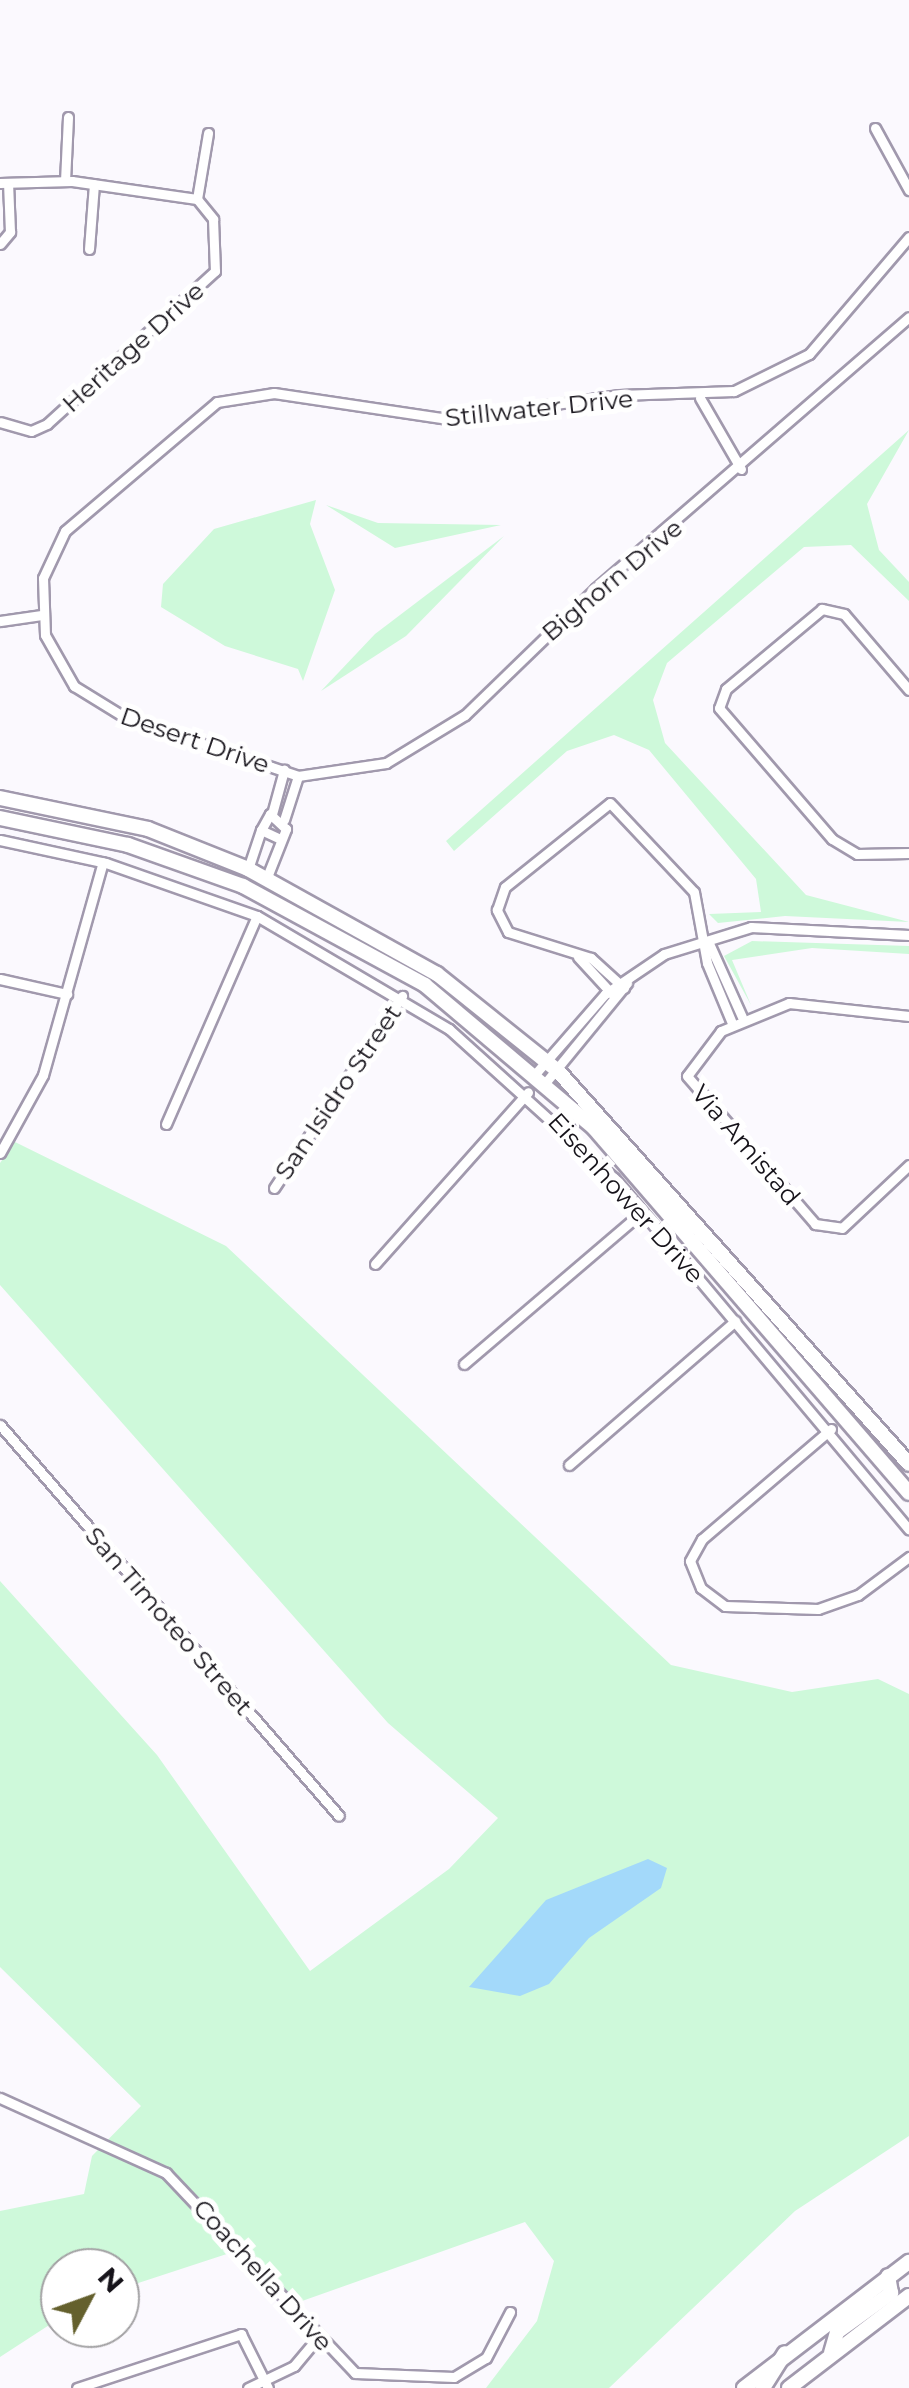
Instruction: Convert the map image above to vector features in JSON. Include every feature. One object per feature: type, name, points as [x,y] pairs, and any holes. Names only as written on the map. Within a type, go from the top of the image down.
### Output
[{"type":"main road","name":"Eisenhower Drive","points":[[0,798],[148,830],[248,869],[437,974],[546,1071],[909,1464]]},
{"type":"main road","name":"Eisenhower Drive","points":[[0,818],[163,857],[356,944],[546,1071],[909,1493]]},
{"type":"main road","points":[[163,857],[266,877]]},
{"type":"main road","points":[[744,2388],[785,2352],[909,2262]]},
{"type":"main road","points":[[831,2353],[837,2332],[891,2293],[888,2276]]},
{"type":"main road","points":[[789,2388],[909,2296]]},
{"type":"main road","points":[[763,2388],[785,2352]]},
{"type":"street","points":[[66,181],[68,117]]},
{"type":"street","points":[[875,128],[909,190]]},
{"type":"street","points":[[0,244],[10,232],[4,183],[66,181],[197,199],[208,134]]},
{"type":"street","points":[[88,248],[94,184]]},
{"type":"street","name":"Heritage Drive","points":[[0,422],[31,431],[47,424],[204,285],[215,272],[213,219],[197,199]]},
{"type":"street","name":"Stillwater Drive","points":[[41,615],[43,578],[65,531],[217,402],[274,393],[448,419],[619,395],[700,398],[770,378],[808,354],[909,236]]},
{"type":"street","name":"Bighorn Drive","points":[[284,770],[298,776],[342,774],[428,745],[909,317]]},
{"type":"street","points":[[700,398],[741,469]]},
{"type":"street","points":[[909,690],[844,614],[822,609],[726,689],[719,708],[832,839],[856,854],[909,852]]},
{"type":"street","points":[[0,621],[41,615]]},
{"type":"street","name":"Desert Drive","points":[[41,615],[56,662],[97,706],[284,770]]},
{"type":"street","points":[[248,869],[261,830],[272,814],[284,770]]},
{"type":"street","points":[[266,877],[298,776]]},
{"type":"street","points":[[622,986],[578,957],[508,932],[497,910],[505,887],[610,803],[694,892],[732,1024]]},
{"type":"street","points":[[272,814],[284,820]]},
{"type":"street","points":[[261,830],[278,838]]},
{"type":"street","name":"Eisenhower Drive","points":[[0,840],[104,862],[257,916],[402,996],[528,1092],[642,1212],[831,1429],[909,1530]]},
{"type":"street","points":[[0,1153],[44,1076],[104,862]]},
{"type":"street","points":[[166,1124],[257,916]]},
{"type":"street","points":[[546,1071],[584,1018],[631,977],[706,938],[752,928],[909,934]]},
{"type":"street","points":[[706,938],[742,1018]]},
{"type":"street","points":[[578,957],[613,995]]},
{"type":"street","points":[[0,979],[67,994]]},
{"type":"street","points":[[546,1071],[594,1027],[613,995]]},
{"type":"street","name":"San Isidro Street","points":[[274,1188],[402,996]]},
{"type":"street","name":"Via Amistad","points":[[909,1016],[789,1003],[732,1024],[687,1076],[815,1224],[842,1228],[909,1165]]},
{"type":"street","points":[[584,1018],[594,1027]]},
{"type":"street","points":[[375,1264],[528,1092]]},
{"type":"street","points":[[464,1364],[642,1212]]},
{"type":"street","points":[[570,1465],[735,1320]]},
{"type":"street","name":"San Timoteo Street","points":[[0,1425],[339,1816]]},
{"type":"street","points":[[831,1429],[702,1539],[690,1561],[700,1588],[724,1606],[818,1610],[858,1595],[909,1557]]},
{"type":"street","name":"Coachella Drive","points":[[0,2098],[166,2172],[316,2340],[355,2372],[454,2377],[486,2358],[510,2312]]},
{"type":"street","points":[[77,2388],[241,2334],[267,2385]]},
{"type":"street","points":[[248,2388],[267,2385],[316,2340]]},
{"type":"green space","points":[[909,430],[867,504],[879,550],[909,582],[909,601],[851,545],[804,547],[667,663],[653,700],[665,743],[806,895],[909,922],[785,916],[718,923],[709,914],[761,912],[756,879],[649,750],[614,735],[567,751],[454,851],[446,841]]},
{"type":"green space","points":[[316,500],[310,524],[335,590],[303,681],[298,669],[225,646],[161,607],[163,584],[214,529]]},
{"type":"green space","points":[[326,505],[378,523],[501,525],[395,548]]},
{"type":"green space","points":[[504,536],[406,636],[321,691],[375,634]]},
{"type":"green space","points":[[752,941],[909,946],[909,954],[812,948],[732,960],[751,1005],[724,956]]},
{"type":"green space","points":[[15,1142],[226,1246],[671,1665],[792,1692],[878,1679],[909,1694],[909,2136],[795,2211],[609,2388],[486,2388],[537,2321],[554,2261],[525,2222],[288,2306],[242,2249],[140,2282],[140,2248],[40,2248],[40,2331],[0,2357],[0,2211],[84,2194],[92,2156],[141,2106],[0,1967],[0,1581],[157,1755],[310,1971],[449,1869],[498,1818],[388,1723],[0,1285],[0,1163]]},
{"type":"water","points":[[648,1859],[667,1868],[661,1888],[589,1938],[549,1984],[520,1996],[469,1987],[546,1900]]}]
